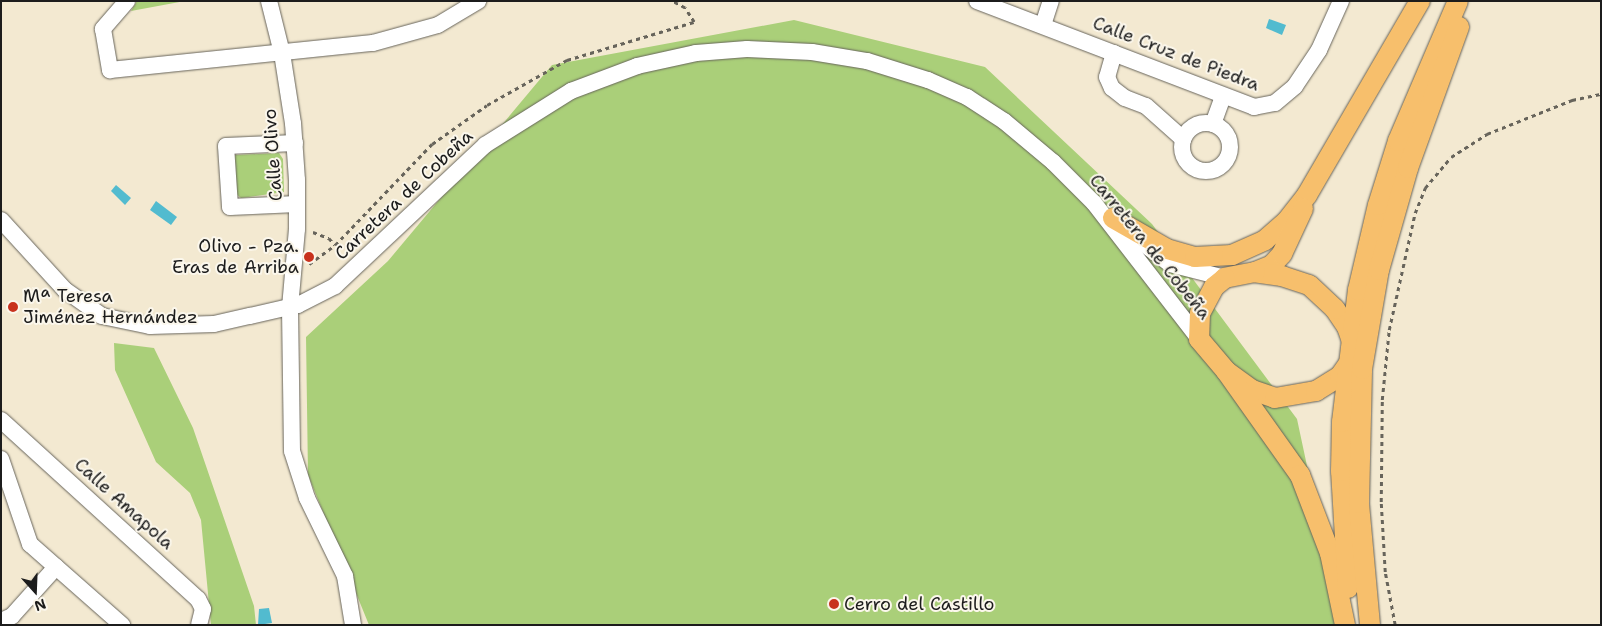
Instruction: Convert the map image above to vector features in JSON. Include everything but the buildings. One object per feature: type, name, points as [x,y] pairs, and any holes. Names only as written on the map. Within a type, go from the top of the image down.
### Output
[{"type":"main road","points":[[1114,218],[1167,249],[1195,257],[1218,258],[1242,252],[1265,240],[1286,222],[1307,195],[1420,1]]},
{"type":"main road","points":[[1353,625],[1341,471],[1358,290],[1381,196],[1398,141],[1458,1]]},
{"type":"main road","points":[[1364,565],[1350,481],[1351,353],[1376,250],[1408,168],[1467,1]]},
{"type":"main road","points":[[1370,625],[1360,502],[1362,369],[1378,270],[1408,168]]},
{"type":"main road","points":[[1307,195],[1294,234],[1282,254],[1272,265],[1255,272],[1225,278],[1206,299],[1200,313],[1199,340],[1226,371],[1290,459],[1311,498],[1330,553],[1345,625]]},
{"type":"main road","points":[[1255,272],[1282,276],[1308,285],[1335,309],[1351,353]]},
{"type":"main road","points":[[1226,371],[1252,390],[1285,398],[1316,391],[1351,353]]},
{"type":"street","points":[[127,1],[102,29],[110,70],[344,48],[407,35],[438,25],[478,1]]},
{"type":"street","name":"Calle Olivo","points":[[270,1],[282,53],[295,143],[297,229],[290,308],[292,451],[307,498],[345,576],[353,625]]},
{"type":"street","name":"Calle Cruz de Piedra","points":[[977,1],[1254,107],[1280,100],[1309,66],[1341,1]]},
{"type":"street","points":[[1043,25],[1051,1]]},
{"type":"street","name":"Carretera de Cobeña","points":[[3,227],[65,290],[89,309],[116,321],[150,326],[196,325],[290,308],[335,286],[451,174],[510,127],[541,107],[580,87],[637,66],[722,50],[780,49],[842,56],[946,87],[1022,136],[1094,203],[1199,340]]},
{"type":"street","points":[[1114,53],[1107,77],[1112,88],[1146,106],[1183,138]]},
{"type":"street","points":[[1213,124],[1223,96]]},
{"type":"street","points":[[1198,124],[1213,124],[1229,141],[1228,156],[1218,168],[1203,171],[1188,164],[1181,150],[1183,138],[1198,124]]},
{"type":"street","points":[[295,143],[226,146],[230,207],[297,204]]},
{"type":"street","points":[[1094,203],[1114,218],[1157,257],[1193,271],[1225,278]]},
{"type":"street","name":"Calle Amapola","points":[[1,420],[198,599],[202,609],[199,625]]},
{"type":"street","points":[[1,459],[30,544],[122,625]]},
{"type":"street","points":[[1,621],[12,616],[56,567]]},
{"type":"path","points":[[1395,625],[1385,572],[1381,502],[1382,400],[1389,330],[1415,213],[1425,188],[1451,156],[1487,134],[1572,100],[1601,94]]},
{"type":"path","points":[[297,229],[329,238],[335,245]]},
{"type":"green space","points":[[137,1],[185,1],[131,11]]},
{"type":"green space","points":[[794,20],[985,67],[1152,224],[1297,419],[1341,625],[369,625],[308,475],[306,337],[388,261],[552,65]]},
{"type":"green space","points":[[279,153],[283,159],[284,192],[241,198],[236,194],[235,155]]},
{"type":"green space","points":[[114,343],[154,348],[193,428],[254,606],[256,625],[211,625],[201,520],[190,493],[156,462],[115,370]]},
{"type":"water","points":[[1269,19],[1286,25],[1282,35],[1266,28]]},
{"type":"water","points":[[116,185],[131,198],[125,205],[111,191]]},
{"type":"water","points":[[156,201],[177,217],[171,225],[150,210]]},
{"type":"water","points":[[269,608],[272,623],[258,625],[259,609]]},
{"type":"place","name":"Olivo - Pza. Eras de Arriba","points":[[309,257]]},
{"type":"place","name":"Mª Teresa Jiménez Hernández","points":[[13,307]]},
{"type":"place","name":"Cerro del Castillo","points":[[834,604]]}]
